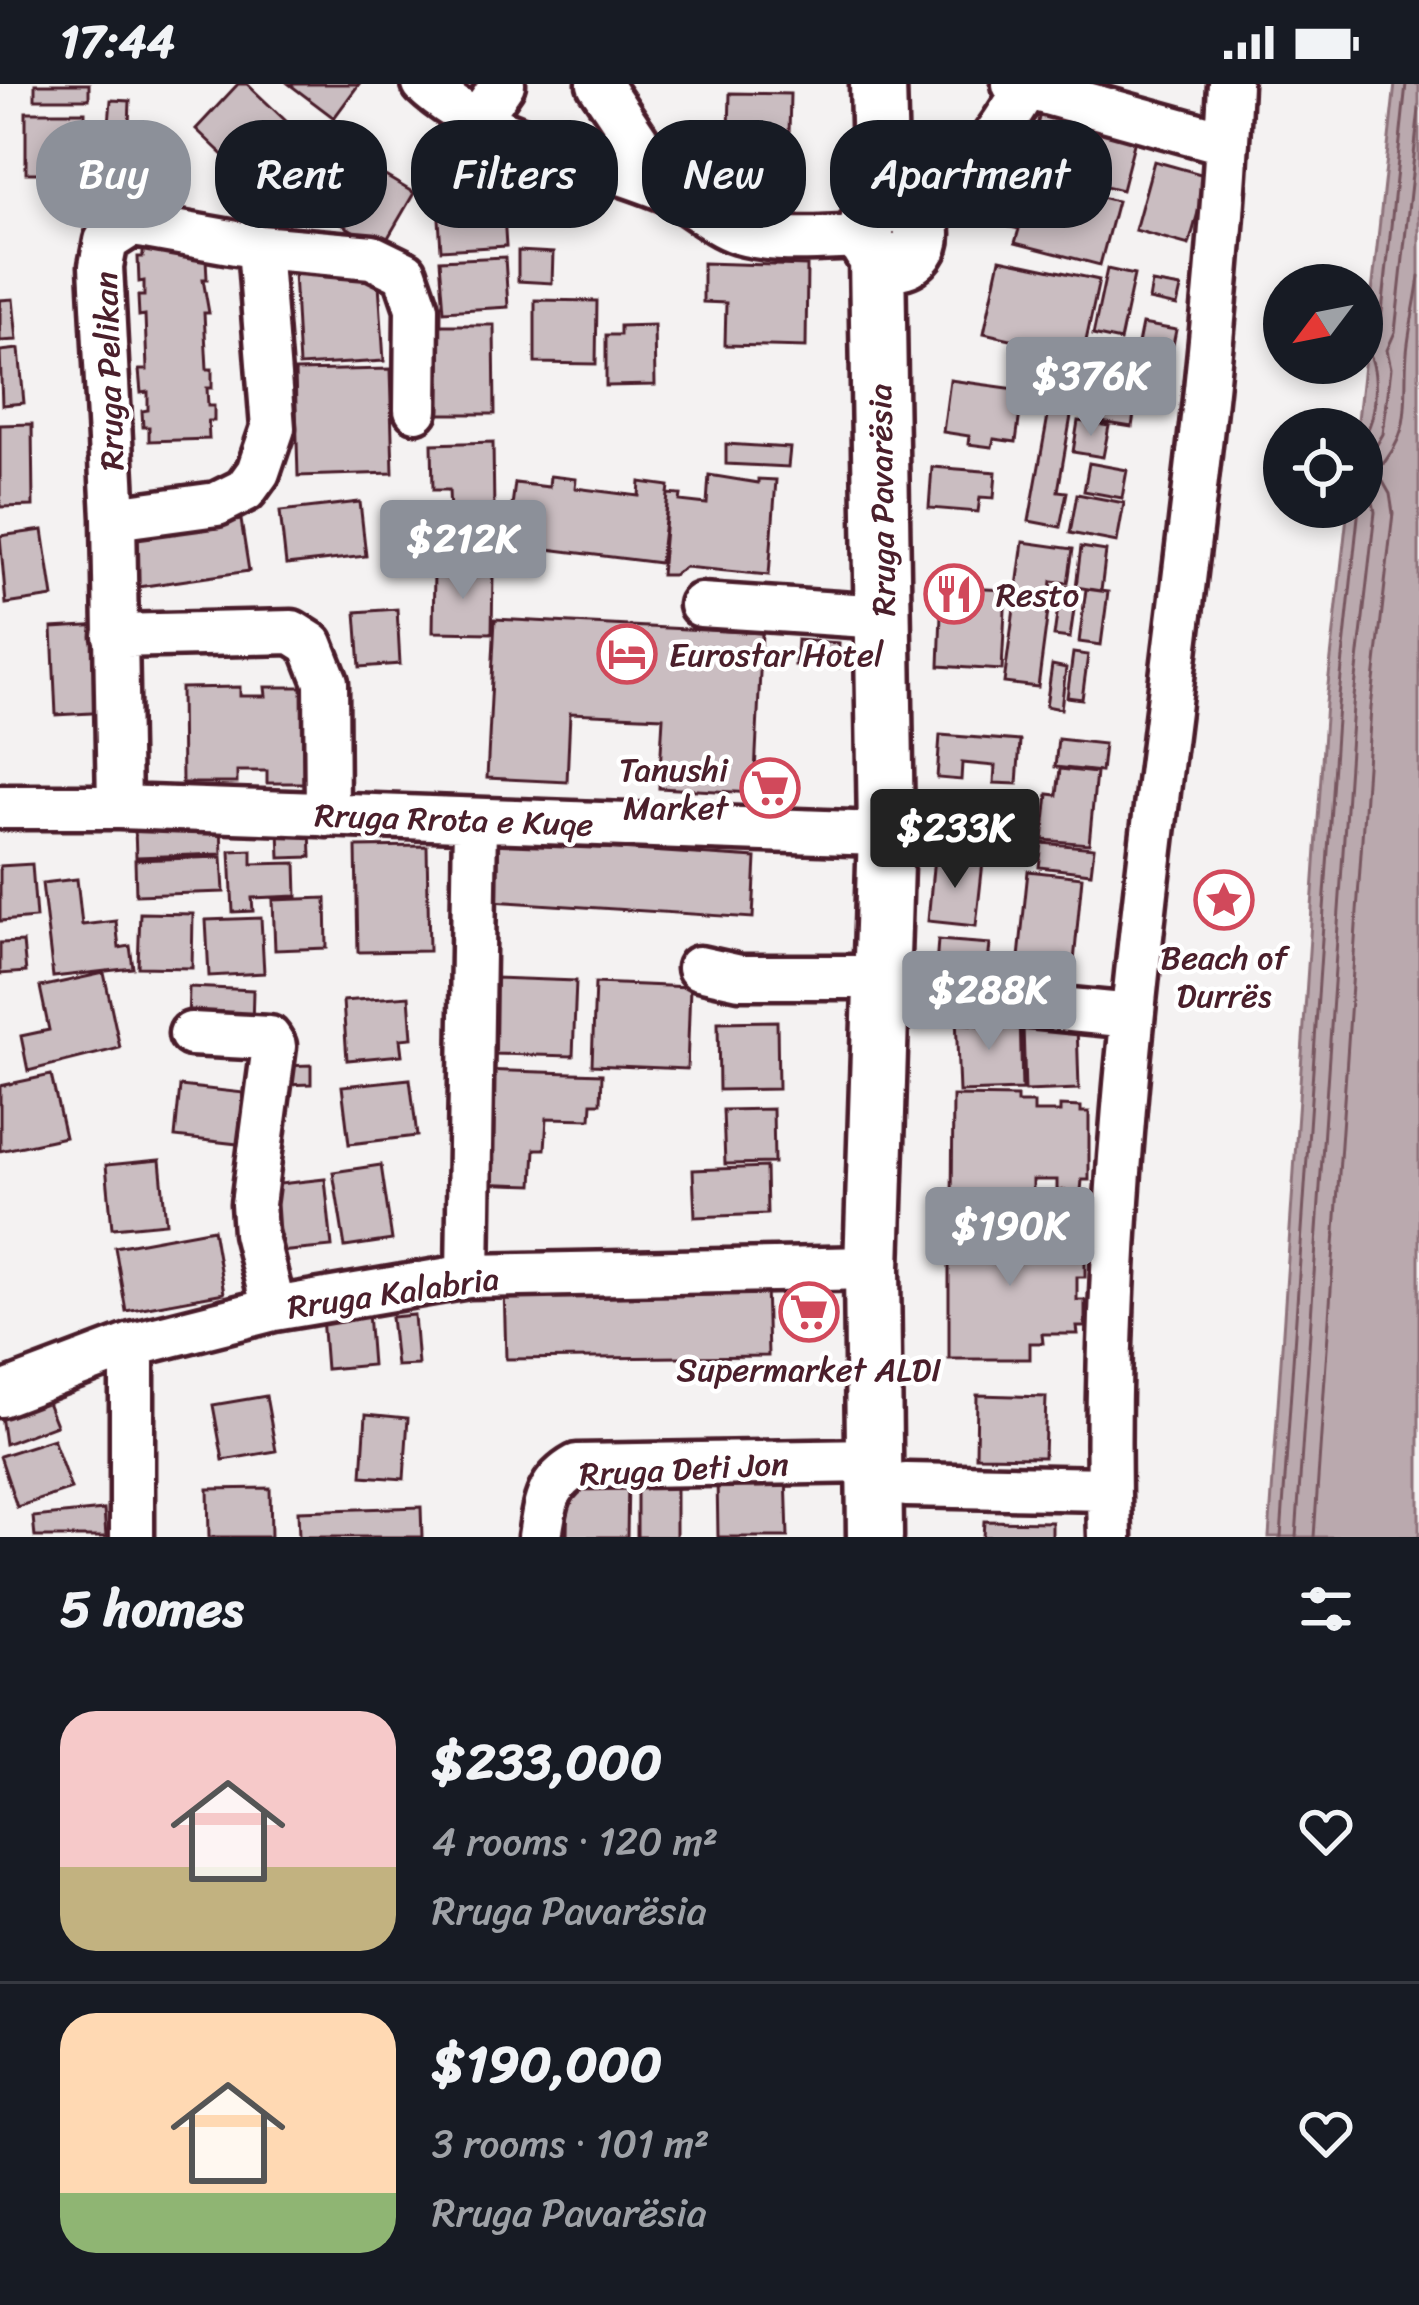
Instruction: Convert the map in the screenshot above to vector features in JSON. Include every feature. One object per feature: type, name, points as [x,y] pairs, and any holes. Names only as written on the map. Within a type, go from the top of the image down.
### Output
[{"type":"main road","name":"Rruga Pavarësia","points":[[878,84],[881,120]]},
{"type":"main road","name":"Rruga Pavarësia","points":[[889,228],[883,617],[897,834]]},
{"type":"main road","name":"Rruga Pavarësia","points":[[875,1537],[895,1494],[897,834],[889,228]]},
{"type":"main road","name":"Rruga Pavarësia","points":[[894,986],[872,1268],[895,1494]]},
{"type":"street","points":[[424,84],[444,104],[473,120]]},
{"type":"street","points":[[478,120],[503,84]]},
{"type":"street","points":[[599,84],[642,148]]},
{"type":"street","points":[[1014,84],[1227,143]]},
{"type":"street","points":[[1110,1537],[1114,1258],[1132,1016],[1208,395],[1230,84]]},
{"type":"street","points":[[1006,120],[1028,85]]},
{"type":"street","name":"Rruga Pelikan","points":[[119,807],[114,518],[101,266],[106,241],[131,226],[259,247],[373,257],[405,273],[417,308],[416,410]]},
{"type":"street","points":[[729,228],[775,239],[845,228]]},
{"type":"street","points":[[114,518],[217,504],[244,490],[258,472],[273,428],[259,247]]},
{"type":"street","points":[[701,605],[883,617]]},
{"type":"street","points":[[115,636],[292,632],[311,644],[326,682],[327,815]]},
{"type":"street","name":"Rruga Rrota e Kuqe","points":[[0,807],[897,834]]},
{"type":"street","points":[[468,1276],[475,820]]},
{"type":"street","points":[[699,968],[740,977],[894,986],[1132,1016]]},
{"type":"street","points":[[191,1034],[254,1034],[269,1038],[274,1046],[253,1204],[255,1233],[274,1309]]},
{"type":"street","name":"Rruga Kalabria","points":[[0,1395],[132,1346],[274,1309],[468,1276],[872,1268]]},
{"type":"street","points":[[132,1346],[132,1537]]},
{"type":"street","name":"Rruga Deti Jon","points":[[540,1537],[547,1492],[562,1474],[577,1466],[895,1494],[1108,1489]]},
{"type":"water","points":[[1395,84],[1419,84],[1419,1537],[1269,1537],[1326,703],[1346,528],[1383,528],[1383,408],[1359,408],[1362,384],[1383,384],[1383,264],[1375,264]]},
{"type":"building","points":[[35,84],[89,84],[89,99],[35,99]]},
{"type":"building","points":[[238,84],[247,84],[285,120],[215,120],[215,147],[196,129]]},
{"type":"building","points":[[289,84],[359,84],[334,118]]},
{"type":"building","points":[[730,93],[790,94],[789,120],[729,120]]},
{"type":"building","points":[[111,100],[130,101],[129,120],[109,120]]},
{"type":"building","points":[[1042,105],[1105,120],[1038,120]]},
{"type":"building","points":[[26,112],[85,112],[85,120],[36,120],[36,173],[26,173]]},
{"type":"building","points":[[1112,122],[1138,128],[1122,190],[1112,188]]},
{"type":"building","points":[[1154,161],[1208,176],[1189,245],[1135,230]]},
{"type":"building","points":[[387,177],[411,191],[411,198],[382,248],[348,228],[387,228]]},
{"type":"building","points":[[440,228],[505,228],[506,246],[441,250]]},
{"type":"building","points":[[1015,228],[1110,228],[1100,265],[1015,243],[1019,229]]},
{"type":"building","points":[[181,249],[181,256],[206,259],[207,369],[212,369],[212,388],[207,388],[214,421],[208,421],[209,439],[149,441],[142,411],[148,410],[148,392],[141,393],[139,370],[147,370],[145,315],[139,316],[138,296],[144,296],[144,281],[139,282],[138,257],[143,257],[143,250]]},
{"type":"building","points":[[518,251],[553,253],[552,283],[518,281]]},
{"type":"building","points":[[505,257],[508,307],[444,311],[440,260]]},
{"type":"building","points":[[1000,259],[1099,280],[1083,355],[984,333]]},
{"type":"building","points":[[703,263],[807,266],[806,347],[725,345],[726,303],[703,302]]},
{"type":"building","points":[[378,268],[384,361],[299,366],[294,272]]},
{"type":"building","points":[[1107,269],[1134,275],[1120,341],[1093,335]]},
{"type":"building","points":[[1152,283],[1181,288],[1177,306],[1149,300]]},
{"type":"building","points":[[13,299],[17,340],[0,341],[0,300]]},
{"type":"building","points":[[535,300],[597,301],[596,364],[535,363]]},
{"type":"building","points":[[1142,324],[1176,330],[1171,355],[1137,349]]},
{"type":"building","points":[[433,325],[494,325],[495,414],[435,414]]},
{"type":"building","points":[[654,325],[655,385],[606,386],[606,335],[620,335],[620,326]]},
{"type":"building","points":[[19,349],[24,403],[2,405],[0,351]]},
{"type":"building","points":[[1057,366],[1117,377],[1111,407],[1092,403],[1093,396],[1075,393],[1058,491],[1067,492],[1060,527],[1029,521]]},
{"type":"building","points":[[390,369],[393,473],[298,476],[295,371]]},
{"type":"building","points":[[950,380],[1023,390],[1016,442],[994,439],[992,447],[968,444],[969,436],[943,432]]},
{"type":"building","points":[[1103,409],[1134,414],[1132,427],[1101,422]]},
{"type":"building","points":[[1078,421],[1109,426],[1103,457],[1073,452]]},
{"type":"building","points":[[32,424],[33,506],[0,507],[0,425]]},
{"type":"building","points":[[493,442],[494,513],[450,514],[449,490],[433,490],[432,444]]},
{"type":"building","points":[[726,444],[790,448],[788,467],[726,464]]},
{"type":"building","points":[[1089,463],[1127,470],[1122,498],[1084,491]]},
{"type":"building","points":[[932,467],[996,472],[994,498],[980,497],[978,512],[929,508]]},
{"type":"building","points":[[709,475],[758,483],[758,479],[776,480],[769,575],[685,567],[673,575],[661,575],[668,494],[681,495],[680,501],[707,504]]},
{"type":"building","points":[[550,476],[576,479],[575,488],[639,496],[640,482],[669,486],[660,563],[507,544],[515,483],[549,487]]},
{"type":"building","points":[[1077,494],[1124,503],[1117,542],[1070,533]]},
{"type":"building","points":[[360,502],[366,556],[286,565],[280,511]]},
{"type":"building","points":[[241,520],[249,571],[131,588],[124,537]]},
{"type":"building","points":[[43,530],[53,597],[6,604],[0,536]]},
{"type":"building","points":[[1023,542],[1073,549],[1068,583],[1052,581],[1038,687],[1004,683]]},
{"type":"building","points":[[1081,547],[1106,551],[1101,591],[1076,587]]},
{"type":"building","points":[[434,572],[493,573],[492,633],[433,632]]},
{"type":"building","points":[[1061,586],[1077,588],[1070,638],[1054,636]]},
{"type":"building","points":[[942,587],[1006,590],[1002,670],[939,666]]},
{"type":"building","points":[[1086,589],[1108,592],[1101,645],[1079,642]]},
{"type":"building","points":[[397,609],[400,664],[360,667],[356,612]]},
{"type":"building","points":[[495,619],[762,633],[754,793],[659,788],[663,717],[570,713],[567,782],[487,778]]},
{"type":"building","points":[[104,625],[109,712],[56,715],[52,628]]},
{"type":"building","points":[[797,640],[839,643],[838,668],[795,665]]},
{"type":"building","points":[[1073,653],[1088,655],[1082,699],[1067,697]]},
{"type":"building","points":[[1052,665],[1066,668],[1061,709],[1046,706]]},
{"type":"building","points":[[240,687],[240,696],[266,696],[265,687],[309,687],[309,783],[267,783],[267,771],[237,771],[237,783],[182,783],[181,688]]},
{"type":"building","points":[[940,735],[1020,741],[1017,784],[994,783],[995,766],[962,763],[961,780],[937,778]]},
{"type":"building","points":[[1058,739],[1104,744],[1101,772],[1055,767]]},
{"type":"building","points":[[1060,769],[1096,773],[1089,844],[1043,840],[1048,794],[1057,795]]},
{"type":"building","points":[[942,794],[1020,799],[1017,849],[992,847],[995,816],[973,815],[972,846],[939,844]]},
{"type":"building","points":[[221,826],[222,854],[136,857],[135,828]]},
{"type":"building","points":[[310,828],[311,857],[280,858],[279,829]]},
{"type":"building","points":[[496,841],[756,858],[753,918],[492,901]]},
{"type":"building","points":[[1042,843],[1094,848],[1091,873],[1039,867]]},
{"type":"building","points":[[427,846],[429,951],[358,952],[356,847]]},
{"type":"building","points":[[252,850],[252,864],[296,863],[297,896],[252,898],[253,911],[233,912],[230,851]]},
{"type":"building","points":[[222,857],[224,892],[136,895],[135,860]]},
{"type":"building","points":[[934,857],[983,862],[976,926],[928,921]]},
{"type":"building","points":[[32,864],[36,918],[0,921],[0,866]]},
{"type":"building","points":[[1028,871],[1082,877],[1072,983],[1017,977]]},
{"type":"building","points":[[77,879],[82,925],[116,921],[119,948],[130,946],[133,968],[53,977],[42,883]]},
{"type":"building","points":[[326,898],[327,948],[275,950],[273,900]]},
{"type":"building","points":[[140,913],[193,914],[192,968],[138,967]]},
{"type":"building","points":[[261,918],[264,973],[209,976],[206,920]]},
{"type":"building","points":[[938,940],[990,944],[986,984],[935,979]]},
{"type":"building","points":[[23,942],[26,972],[0,974],[0,943]]},
{"type":"building","points":[[104,973],[120,1048],[28,1071],[21,1036],[49,1030],[40,987]]},
{"type":"building","points":[[494,978],[576,981],[573,1056],[492,1054]]},
{"type":"building","points":[[595,983],[690,987],[687,1069],[592,1065]]},
{"type":"building","points":[[189,987],[253,990],[252,1027],[188,1024]]},
{"type":"building","points":[[409,996],[412,1038],[400,1039],[402,1055],[347,1060],[343,1001]]},
{"type":"building","points":[[1020,1014],[1022,1090],[959,1092],[956,1016]]},
{"type":"building","points":[[777,1021],[778,1089],[719,1090],[718,1022]]},
{"type":"building","points":[[1077,1024],[1079,1089],[1025,1091],[1023,1026]]},
{"type":"building","points":[[311,1065],[311,1084],[283,1085],[282,1066]]},
{"type":"building","points":[[480,1070],[602,1074],[601,1103],[592,1103],[591,1119],[547,1118],[545,1149],[535,1149],[533,1185],[476,1183]]},
{"type":"building","points":[[51,1075],[65,1137],[0,1151],[0,1086]]},
{"type":"building","points":[[410,1079],[417,1136],[349,1144],[342,1086]]},
{"type":"building","points":[[180,1086],[244,1093],[238,1144],[175,1137]]},
{"type":"building","points":[[953,1096],[1017,1097],[1017,1103],[1034,1103],[1034,1112],[1081,1107],[1081,1112],[1089,1112],[1089,1180],[1082,1180],[1081,1191],[1057,1190],[1057,1180],[1033,1180],[1033,1192],[1016,1191],[1015,1203],[952,1202]]},
{"type":"building","points":[[773,1109],[774,1163],[725,1164],[723,1110]]},
{"type":"building","points":[[160,1160],[166,1223],[112,1228],[106,1165]]},
{"type":"building","points":[[381,1165],[392,1240],[345,1247],[333,1172]]},
{"type":"building","points":[[766,1167],[767,1214],[695,1217],[693,1170]]},
{"type":"building","points":[[325,1179],[332,1247],[278,1252],[270,1185]]},
{"type":"building","points":[[973,1217],[1012,1217],[1012,1227],[1029,1227],[1029,1236],[1077,1236],[1077,1251],[1085,1251],[1085,1277],[1077,1277],[1077,1300],[1085,1300],[1085,1327],[1077,1327],[1078,1334],[1042,1334],[1043,1343],[1030,1343],[1030,1359],[949,1359],[949,1227],[973,1227]]},
{"type":"building","points":[[213,1229],[224,1293],[126,1311],[115,1247]]},
{"type":"building","points":[[766,1284],[768,1356],[506,1359],[504,1287]]},
{"type":"building","points":[[367,1300],[372,1365],[326,1369],[321,1304]]},
{"type":"building","points":[[414,1315],[418,1365],[396,1366],[391,1317]]},
{"type":"building","points":[[43,1392],[56,1425],[5,1444],[0,1408]]},
{"type":"building","points":[[977,1395],[1046,1397],[1044,1457],[976,1456]]},
{"type":"building","points":[[266,1396],[276,1451],[223,1460],[213,1405]]},
{"type":"building","points":[[366,1414],[408,1418],[404,1479],[362,1476]]},
{"type":"building","points":[[53,1439],[71,1489],[17,1507],[0,1456]]},
{"type":"building","points":[[786,1474],[788,1537],[718,1537],[717,1476]]},
{"type":"building","points":[[568,1475],[628,1477],[627,1537],[567,1537]]},
{"type":"building","points":[[637,1475],[676,1475],[676,1537],[637,1537]]},
{"type":"building","points":[[270,1488],[271,1537],[209,1537],[208,1489]]},
{"type":"building","points":[[421,1507],[422,1537],[299,1537],[298,1511]]},
{"type":"building","points":[[104,1510],[106,1537],[35,1537],[33,1517]]},
{"type":"building","points":[[984,1521],[1052,1522],[1052,1537],[983,1537]]},
{"type":"place","name":"Resto","points":[[954,594]]},
{"type":"place","name":"Eurostar Hotel","points":[[627,654]]},
{"type":"place","name":"Tanushi Market","points":[[770,788]]},
{"type":"place","name":"Beach of Durrës","points":[[1224,900]]},
{"type":"place","name":"Supermarket ALDI","points":[[809,1312]]}]
